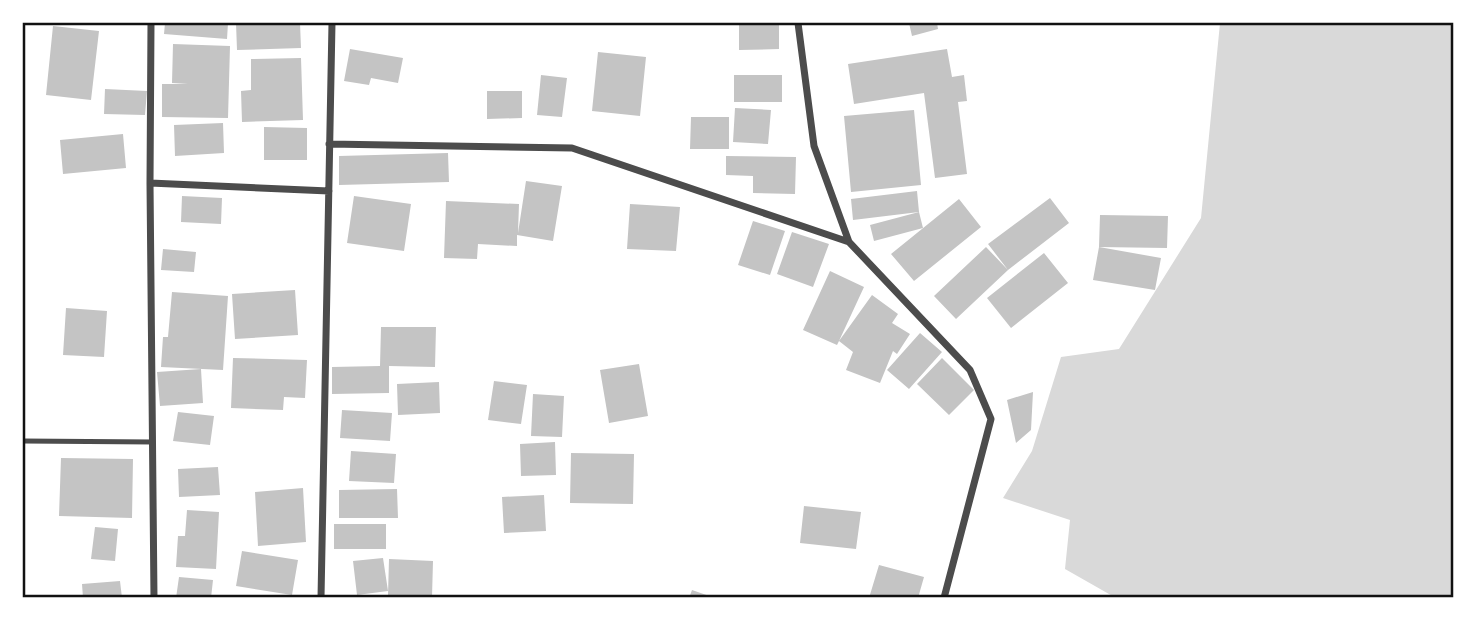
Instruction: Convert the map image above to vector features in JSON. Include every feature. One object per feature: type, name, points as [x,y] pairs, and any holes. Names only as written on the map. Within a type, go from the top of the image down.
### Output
[{"type":"street","points":[[151,23],[154,598]]},
{"type":"street","points":[[321,598],[332,23]]},
{"type":"street","points":[[798,23],[814,146],[849,242],[970,370],[990,419],[944,598]]},
{"type":"street","points":[[329,144],[572,148],[849,242]]},
{"type":"street","points":[[150,183],[329,191]]},
{"type":"lane","points":[[23,441],[153,442]]},
{"type":"shaded area","points":[[1220,23],[1453,23],[1453,598],[1116,598],[1065,569],[1070,520],[1003,498],[1032,451],[1061,357],[1119,349],[1201,218]]},
{"type":"building","points":[[165,23],[228,23],[227,39],[164,34]]},
{"type":"building","points":[[236,23],[300,23],[301,48],[237,50]]},
{"type":"building","points":[[739,23],[779,23],[779,49],[739,50]]},
{"type":"building","points":[[909,23],[937,23],[938,29],[912,36]]},
{"type":"building","points":[[53,26],[99,31],[91,100],[46,95]]},
{"type":"building","points":[[173,44],[230,46],[228,118],[162,117],[162,84],[188,84],[172,83]]},
{"type":"building","points":[[350,49],[403,58],[398,83],[371,78],[369,85],[344,81]]},
{"type":"building","points":[[947,49],[952,77],[964,75],[967,101],[958,102],[967,174],[935,178],[924,93],[854,104],[848,64]]},
{"type":"building","points":[[598,52],[646,57],[640,116],[592,111]]},
{"type":"building","points":[[301,58],[303,120],[242,122],[241,91],[251,90],[251,59]]},
{"type":"building","points":[[541,75],[567,78],[562,117],[537,115]]},
{"type":"building","points":[[734,75],[782,75],[782,102],[734,102]]},
{"type":"building","points":[[105,89],[147,91],[145,115],[104,114]]},
{"type":"building","points":[[487,91],[522,91],[522,118],[487,119]]},
{"type":"building","points":[[735,108],[771,110],[768,144],[733,142]]},
{"type":"building","points":[[914,110],[921,185],[851,192],[844,116]]},
{"type":"building","points":[[691,117],[729,117],[729,149],[690,149]]},
{"type":"building","points":[[223,123],[224,153],[175,156],[174,125]]},
{"type":"building","points":[[264,127],[307,128],[307,160],[264,160]]},
{"type":"building","points":[[123,134],[126,168],[63,174],[60,140]]},
{"type":"building","points":[[448,153],[449,182],[339,185],[339,156]]},
{"type":"building","points":[[726,156],[796,157],[795,194],[753,193],[753,176],[726,175]]},
{"type":"building","points":[[526,181],[562,186],[553,241],[517,235],[517,246],[478,244],[477,259],[444,258],[446,201],[519,204],[518,233]]},
{"type":"building","points":[[917,191],[919,212],[853,220],[851,199]]},
{"type":"building","points":[[182,196],[222,198],[221,224],[181,222]]},
{"type":"building","points":[[354,196],[411,204],[404,251],[347,243]]},
{"type":"building","points":[[1050,198],[1069,223],[1008,270],[988,244]]},
{"type":"building","points":[[959,199],[981,227],[914,281],[891,254]]},
{"type":"building","points":[[630,204],[680,207],[676,251],[627,249]]},
{"type":"building","points":[[919,212],[923,228],[874,241],[870,225]]},
{"type":"building","points":[[1100,215],[1168,216],[1167,248],[1099,247]]},
{"type":"building","points":[[753,221],[785,231],[770,275],[738,265]]},
{"type":"building","points":[[792,232],[829,244],[813,287],[777,274]]},
{"type":"building","points":[[986,247],[1008,270],[956,319],[934,296]]},
{"type":"building","points":[[1099,247],[1161,258],[1155,290],[1093,280]]},
{"type":"building","points":[[163,249],[196,252],[194,272],[161,270]]},
{"type":"building","points":[[1044,253],[1068,283],[1011,328],[987,298]]},
{"type":"building","points":[[830,271],[864,287],[837,345],[803,330]]},
{"type":"building","points":[[295,290],[298,335],[235,339],[232,294]]},
{"type":"building","points":[[172,292],[228,296],[223,370],[161,367],[163,337],[168,337]]},
{"type":"building","points":[[872,295],[898,314],[892,323],[910,334],[897,354],[893,351],[880,383],[846,370],[853,352],[839,341]]},
{"type":"building","points":[[66,308],[107,311],[104,357],[63,355]]},
{"type":"building","points":[[381,327],[436,327],[435,367],[389,366],[389,393],[332,394],[332,367],[380,366]]},
{"type":"building","points":[[920,333],[942,352],[909,389],[887,370]]},
{"type":"building","points":[[233,358],[307,360],[305,398],[284,397],[283,410],[231,408]]},
{"type":"building","points":[[942,358],[974,390],[949,415],[917,384]]},
{"type":"building","points":[[639,364],[648,416],[609,423],[600,370]]},
{"type":"building","points":[[201,369],[203,403],[160,406],[157,372]]},
{"type":"building","points":[[494,381],[527,385],[521,424],[488,420]]},
{"type":"building","points":[[439,382],[440,413],[398,415],[397,384]]},
{"type":"building","points":[[1033,392],[1031,430],[1016,443],[1007,400]]},
{"type":"building","points":[[533,394],[564,396],[562,437],[531,436]]},
{"type":"building","points":[[342,410],[392,413],[390,441],[340,438]]},
{"type":"building","points":[[178,412],[214,416],[210,445],[173,441]]},
{"type":"building","points":[[555,442],[556,475],[521,476],[520,444]]},
{"type":"building","points":[[351,451],[396,454],[394,483],[349,481]]},
{"type":"building","points":[[571,453],[634,454],[633,504],[570,503]]},
{"type":"building","points":[[61,458],[133,459],[132,518],[59,516]]},
{"type":"building","points":[[218,467],[220,495],[179,497],[178,469]]},
{"type":"building","points":[[303,488],[306,542],[258,546],[255,492]]},
{"type":"building","points":[[397,489],[398,518],[339,518],[339,490]]},
{"type":"building","points":[[544,495],[546,531],[504,533],[502,497]]},
{"type":"building","points":[[804,506],[861,512],[856,549],[800,543]]},
{"type":"building","points":[[187,510],[219,512],[216,569],[176,567],[178,536],[185,536]]},
{"type":"building","points":[[334,524],[386,524],[386,549],[334,549]]},
{"type":"building","points":[[95,527],[118,529],[115,561],[91,559]]},
{"type":"building","points":[[242,551],[298,560],[292,595],[236,586]]},
{"type":"building","points":[[383,558],[388,591],[357,595],[353,561]]},
{"type":"building","points":[[389,559],[433,561],[432,597],[388,595]]},
{"type":"building","points":[[879,565],[924,577],[918,598],[869,598]]},
{"type":"building","points":[[179,577],[213,580],[211,598],[176,598]]},
{"type":"building","points":[[120,581],[122,598],[83,598],[82,584]]},
{"type":"building","points":[[692,590],[715,598],[689,598]]}]
